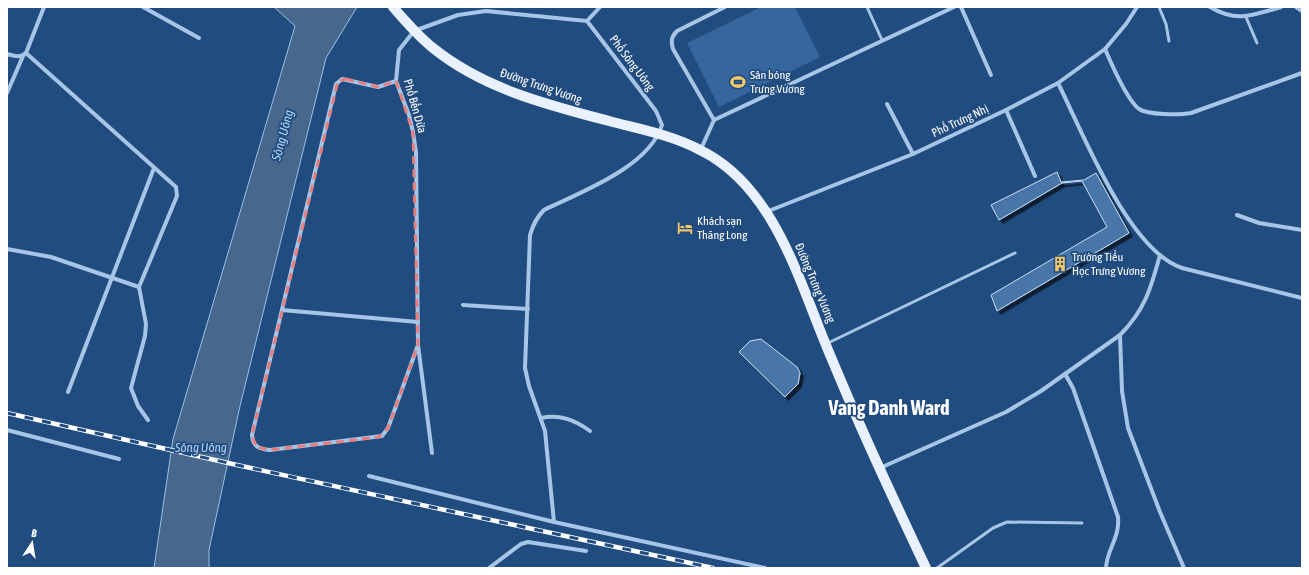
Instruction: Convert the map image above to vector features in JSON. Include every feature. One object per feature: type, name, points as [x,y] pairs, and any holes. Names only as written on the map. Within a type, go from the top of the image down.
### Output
[{"type":"main road","name":"Đường Trưng Vương","points":[[393,7],[414,31],[434,49],[501,88],[554,107],[660,135],[700,150],[741,179],[765,212],[792,258],[826,344],[879,468],[926,568]]},
{"type":"street","points":[[7,93],[44,7]]},
{"type":"street","points":[[143,7],[199,38]]},
{"type":"street","points":[[414,31],[458,15],[486,11],[587,21],[600,7]]},
{"type":"street","points":[[714,120],[673,49],[671,42],[677,31],[725,7]]},
{"type":"street","points":[[700,150],[714,120],[954,7]]},
{"type":"street","points":[[961,7],[991,75]]},
{"type":"street","name":"Phố Trưng Nhị","points":[[765,212],[913,154],[1006,110],[1058,83],[1105,49],[1126,24],[1137,7]]},
{"type":"street","points":[[1210,7],[1230,16],[1246,17],[1281,7]]},
{"type":"street","points":[[1296,7],[1302,11]]},
{"type":"street","name":"Phố Sông Uông","points":[[587,21],[656,111],[662,125],[660,135]]},
{"type":"street","name":"Phố Bến Dừa","points":[[414,31],[399,50],[396,81],[414,132],[416,152],[418,345]]},
{"type":"street","points":[[1105,49],[1116,74],[1136,106],[1145,112],[1178,114],[1191,113],[1302,73]]},
{"type":"street","points":[[7,54],[25,54],[176,187],[177,196],[139,287],[146,324],[145,336],[131,388],[138,406],[148,420]]},
{"type":"street","points":[[396,81],[378,86],[342,79],[336,84],[252,435],[252,442],[256,447],[261,449],[278,449],[382,436],[388,428],[418,345]]},
{"type":"street","points":[[1058,83],[1118,204],[1140,234],[1160,255],[1170,263],[1182,268],[1302,298]]},
{"type":"street","points":[[887,104],[913,154]]},
{"type":"street","points":[[1006,110],[1034,176]]},
{"type":"street","points":[[554,522],[547,445],[542,418],[530,391],[525,368],[530,235],[537,217],[544,210],[625,169],[638,160],[660,135]]},
{"type":"street","points":[[68,392],[154,168]]},
{"type":"street","points":[[1237,215],[1259,224],[1302,230]]},
{"type":"street","points":[[7,249],[38,254],[139,287]]},
{"type":"street","points":[[879,468],[1006,412],[1041,391],[1120,335],[1130,325],[1145,303],[1151,288],[1160,255]]},
{"type":"street","points":[[463,305],[528,309]]},
{"type":"street","points":[[282,310],[418,322]]},
{"type":"street","points":[[1120,335],[1122,391],[1128,428],[1160,512],[1184,568]]},
{"type":"street","points":[[418,345],[432,453]]},
{"type":"street","points":[[1065,374],[1073,388],[1118,517],[1118,531],[1108,557],[1106,568]]},
{"type":"street","points":[[542,418],[563,417],[577,422],[590,431]]},
{"type":"street","points":[[7,430],[119,459]]},
{"type":"street","points":[[368,476],[554,522],[765,568]]},
{"type":"street","points":[[489,568],[521,544],[528,542],[586,551]]},
{"type":"lane","points":[[867,7],[882,40]]},
{"type":"lane","points":[[1159,7],[1166,24],[1169,41]]},
{"type":"lane","points":[[1246,17],[1257,44]]},
{"type":"lane","points":[[826,344],[1015,253]]},
{"type":"lane","points":[[937,568],[993,528],[1007,522],[1082,523]]},
{"type":"highlighted area","points":[[346,79],[378,87],[396,81],[413,132],[418,345],[388,428],[379,437],[270,450],[256,447],[252,435],[338,81]]},
{"type":"shaded area","name":"Sân bóng Trưng Vương","points":[[761,7],[795,7],[820,57],[719,107],[687,43]]},
{"type":"water","name":"Sông Uông","points":[[274,7],[357,7],[326,58],[240,406],[209,550],[209,568],[154,568],[173,439],[295,26]]},
{"type":"building","name":"Trường Tiểu Học Trưng Vương","points":[[1057,172],[1061,182],[1084,180],[1096,173],[1129,233],[997,311],[991,295],[1107,227],[1082,181],[1062,183],[999,220],[991,205]]},
{"type":"building","points":[[761,339],[797,367],[800,373],[798,384],[785,397],[739,352],[750,341]]},
{"type":"railway","points":[[7,413],[237,465],[713,568]]},
{"type":"place","name":"Sân bóng Trưng Vương","points":[[738,82]]},
{"type":"place","name":"Khách sạn Thăng Long","points":[[685,228]]},
{"type":"place","name":"Trường Tiểu Học Trưng Vương","points":[[1060,264]]},
{"type":"district","name":"Vang Danh Ward","points":[[889,408]]}]
